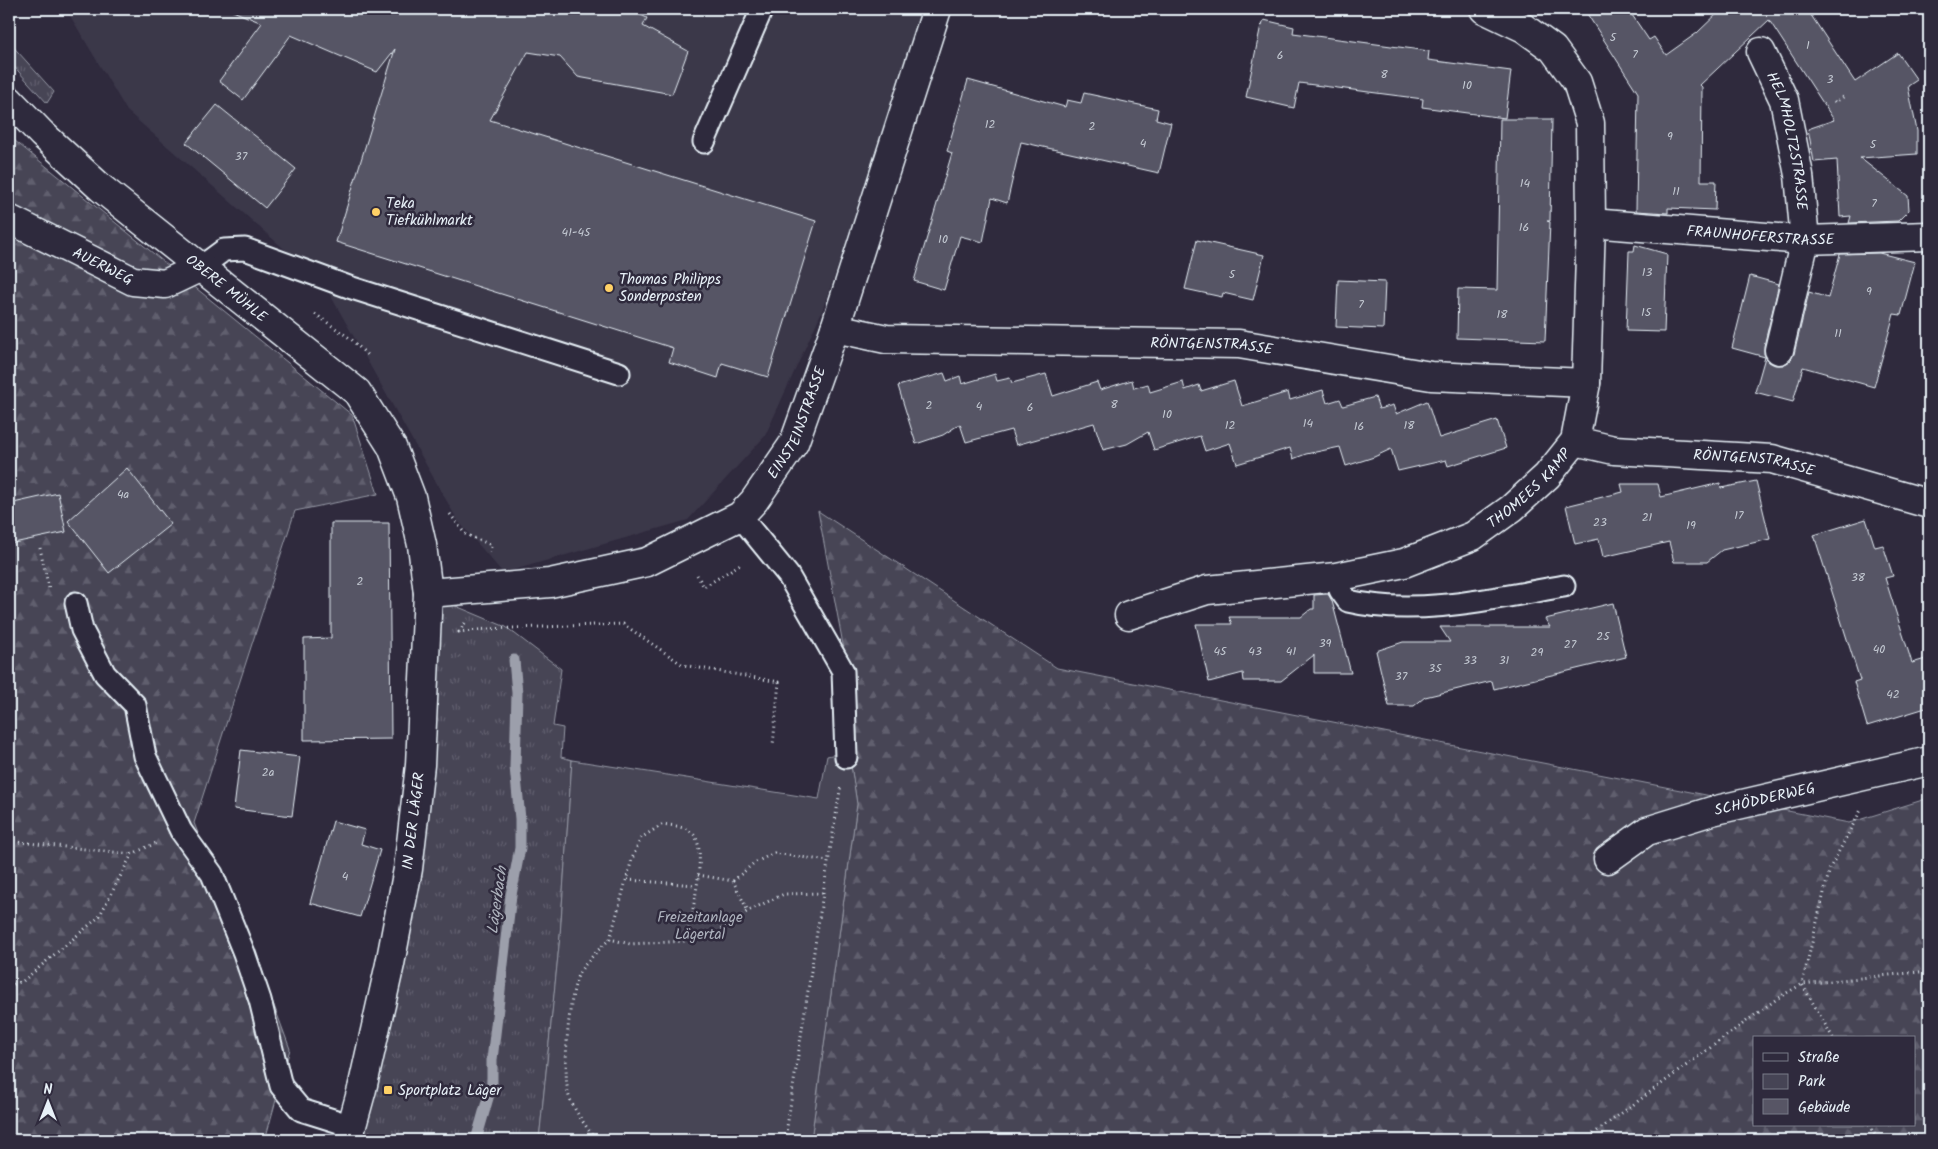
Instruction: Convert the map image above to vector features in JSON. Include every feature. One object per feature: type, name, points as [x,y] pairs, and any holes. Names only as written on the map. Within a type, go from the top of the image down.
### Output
[{"type":"street","name":"EINSTEINSTRASSE","points":[[428,593],[550,582],[648,562],[740,516],[754,501],[794,443],[835,328],[937,9]]},
{"type":"street","name":"THOMEES KAMP","points":[[1128,615],[1207,590],[1336,576],[1404,563],[1473,536],[1512,508],[1547,476],[1575,441],[1586,383],[1591,223],[1590,123],[1577,82],[1553,49],[1524,28],[1492,11],[1484,9]]},
{"type":"street","name":"HELMHOLTZSTRASSE","points":[[1761,52],[1784,100],[1799,175],[1805,240],[1779,350]]},
{"type":"street","name":"OBERE MÜHLE","points":[[9,100],[42,134],[101,188],[357,392],[392,447],[411,498]]},
{"type":"street","name":"AUERWEG","points":[[9,219],[133,281],[165,284],[201,267]]},
{"type":"street","name":"FRAUNHOFERSTRASSE","points":[[1591,223],[1805,240],[1929,236]]},
{"type":"street","name":"RÖNTGENSTRASSE","points":[[835,328],[886,339],[1239,344],[1431,376],[1586,383]]},
{"type":"street","name":"RÖNTGENSTRASSE","points":[[1575,441],[1614,450],[1772,458],[1929,504]]},
{"type":"street","name":"IN DER LÄGER","points":[[350,1133],[362,1089],[390,964],[408,870],[420,765],[428,593],[422,545],[411,498]]},
{"type":"street","name":"SCHÖDDERWEG","points":[[1608,859],[1647,830],[1712,811],[1929,761]]},
{"type":"lane","points":[[704,142],[762,9]]},
{"type":"lane","points":[[201,267],[224,250],[246,249],[349,287],[619,373]]},
{"type":"lane","points":[[740,516],[788,575],[843,671],[846,757]]},
{"type":"lane","points":[[1336,576],[1340,590],[1348,601],[1371,606],[1413,606],[1472,602],[1564,586]]},
{"type":"lane","points":[[76,604],[82,630],[105,674],[134,705],[145,756],[181,830],[212,874],[244,953],[260,1000],[282,1086],[301,1110],[350,1133]]},
{"type":"path","points":[[1834,101],[1845,96]]},
{"type":"path","points":[[695,572],[704,587],[765,547]]},
{"type":"path","points":[[487,629],[623,624],[683,665],[779,682],[773,746]]},
{"type":"path","points":[[784,1140],[822,893],[846,757]]},
{"type":"path","points":[[1832,1036],[1802,984],[1830,868],[1881,772]]},
{"type":"path","points":[[605,1140],[594,1139],[569,1098],[566,1067],[570,1007],[579,973],[610,939],[632,859],[642,838],[663,824],[682,827],[695,836],[701,858],[686,941]]},
{"type":"path","points":[[9,841],[132,854],[181,830]]},
{"type":"path","points":[[698,875],[732,881],[754,863],[774,853],[828,861]]},
{"type":"path","points":[[9,986],[23,981],[99,917],[132,854]]},
{"type":"path","points":[[627,880],[696,885]]},
{"type":"path","points":[[732,881],[748,911]]},
{"type":"path","points":[[610,939],[630,944],[686,941],[710,937],[748,911],[784,894],[822,893]]},
{"type":"path","points":[[1585,1140],[1778,998],[1802,984],[1929,971]]},
{"type":"path","points":[[1870,1126],[1878,1140]]},
{"type":"shaded area","points":[[66,9],[931,9],[822,311],[765,436],[688,520],[503,573],[458,521],[324,284],[127,111]]},
{"type":"green space","points":[[9,42],[54,92],[47,103],[9,61]]},
{"type":"green space","points":[[9,136],[352,415],[378,494],[295,511],[194,823],[208,859],[207,877],[266,984],[290,1049],[265,1140],[9,1140]]},
{"type":"green space","points":[[818,511],[1057,668],[1849,823],[1929,798],[1929,1140],[811,1140],[857,804],[850,759],[848,671]]},
{"type":"green space","points":[[432,596],[506,627],[561,669],[553,726],[563,728],[561,757],[572,760],[560,936],[539,1140],[359,1140]]},
{"type":"green space","name":"Freizeitanlage Lägertal","points":[[841,753],[850,759],[857,804],[811,1140],[539,1140],[560,936],[572,760],[819,799],[827,756]]},
{"type":"building","points":[[228,9],[629,9],[647,18],[643,26],[688,51],[672,94],[578,77],[560,57],[528,52],[490,120],[816,221],[768,377],[722,363],[718,378],[669,362],[673,348],[336,242],[395,49],[377,72],[291,35],[243,100],[219,81],[262,23]]},
{"type":"building","points":[[1584,9],[1628,9],[1649,40],[1654,37],[1666,55],[1697,33],[1722,9],[1807,9],[1855,82],[1898,53],[1917,80],[1908,86],[1917,131],[1917,154],[1860,158],[1908,196],[1909,210],[1898,221],[1849,223],[1851,216],[1840,217],[1837,160],[1814,162],[1808,129],[1834,120],[1769,20],[1700,85],[1702,87],[1701,181],[1716,181],[1715,210],[1668,208],[1668,213],[1636,211],[1638,93]]},
{"type":"building","points":[[1264,20],[1294,27],[1293,33],[1429,51],[1428,60],[1511,71],[1505,118],[1422,107],[1423,99],[1299,83],[1294,108],[1246,97],[1261,25]]},
{"type":"building","points":[[968,80],[1065,107],[1067,100],[1081,103],[1084,93],[1158,109],[1156,119],[1171,123],[1159,173],[1021,142],[1007,203],[992,198],[983,242],[960,236],[944,290],[914,281],[952,153],[947,151]]},
{"type":"building","points":[[217,105],[296,169],[265,208],[186,143]]},
{"type":"building","points":[[1500,119],[1552,119],[1550,221],[1547,221],[1550,222],[1545,341],[1457,338],[1458,289],[1497,290]]},
{"type":"building","points":[[1197,240],[1264,255],[1253,300],[1223,293],[1222,297],[1185,289]]},
{"type":"building","points":[[1635,245],[1667,254],[1664,332],[1626,331],[1629,251],[1634,251]]},
{"type":"building","points":[[1879,253],[1915,262],[1901,315],[1894,314],[1874,387],[1803,367],[1793,402],[1755,392],[1765,357],[1732,348],[1750,276],[1779,284],[1764,346],[1764,354],[1769,362],[1775,365],[1783,365],[1790,361],[1794,354],[1809,292],[1828,298],[1840,254]]},
{"type":"building","points":[[1338,280],[1385,282],[1383,329],[1336,327]]},
{"type":"building","points":[[944,373],[947,381],[960,376],[962,384],[995,374],[997,381],[1010,378],[1012,383],[1046,374],[1053,396],[1097,382],[1100,390],[1132,380],[1134,388],[1148,384],[1150,392],[1183,382],[1185,390],[1199,385],[1201,391],[1234,381],[1242,406],[1288,392],[1290,400],[1323,390],[1327,403],[1340,399],[1343,406],[1375,397],[1379,409],[1393,405],[1396,414],[1427,401],[1439,438],[1497,420],[1506,448],[1448,466],[1446,460],[1398,471],[1391,449],[1346,466],[1340,447],[1306,454],[1293,459],[1290,448],[1237,464],[1230,443],[1205,451],[1200,436],[1154,450],[1148,432],[1127,444],[1103,450],[1094,423],[1016,445],[1011,430],[966,442],[960,424],[943,435],[916,444],[898,386]]},
{"type":"building","points":[[127,468],[171,524],[109,573],[68,521]]},
{"type":"building","points":[[1756,481],[1770,539],[1722,550],[1707,562],[1674,562],[1669,542],[1603,557],[1599,539],[1575,544],[1566,506],[1623,492],[1621,484],[1658,484],[1661,497],[1720,483],[1721,488]]},
{"type":"building","points":[[58,493],[66,532],[9,544],[9,504]]},
{"type":"building","points":[[1866,519],[1875,547],[1883,545],[1893,576],[1885,578],[1912,663],[1929,658],[1929,707],[1867,726],[1854,682],[1860,680],[1814,535]]},
{"type":"building","points":[[331,523],[389,523],[391,739],[304,740],[304,639],[331,638]]},
{"type":"building","points":[[1328,594],[1332,601],[1351,673],[1314,673],[1314,655],[1281,681],[1244,681],[1243,673],[1209,682],[1196,624],[1232,624],[1229,617],[1301,617],[1311,609],[1314,609],[1314,595]]},
{"type":"building","points":[[1613,603],[1626,657],[1494,689],[1492,681],[1425,697],[1414,706],[1389,706],[1376,651],[1403,642],[1450,642],[1440,627],[1550,627],[1545,619]]},
{"type":"building","points":[[241,750],[300,757],[292,816],[234,809]]},
{"type":"building","points":[[333,821],[365,830],[361,844],[380,850],[360,917],[310,903]]},
{"type":"waterway","name":"Lägerbach","points":[[476,1140],[492,1084],[492,1060],[511,895],[520,848],[520,819],[515,767],[517,693],[514,660]]},
{"type":"place","name":"Teka Tiefkühlmarkt","points":[[376,212]]},
{"type":"place","name":"Thomas Philipps Sonderposten","points":[[609,288]]},
{"type":"place","name":"Sportplatz Läger","points":[[388,1090]]}]
